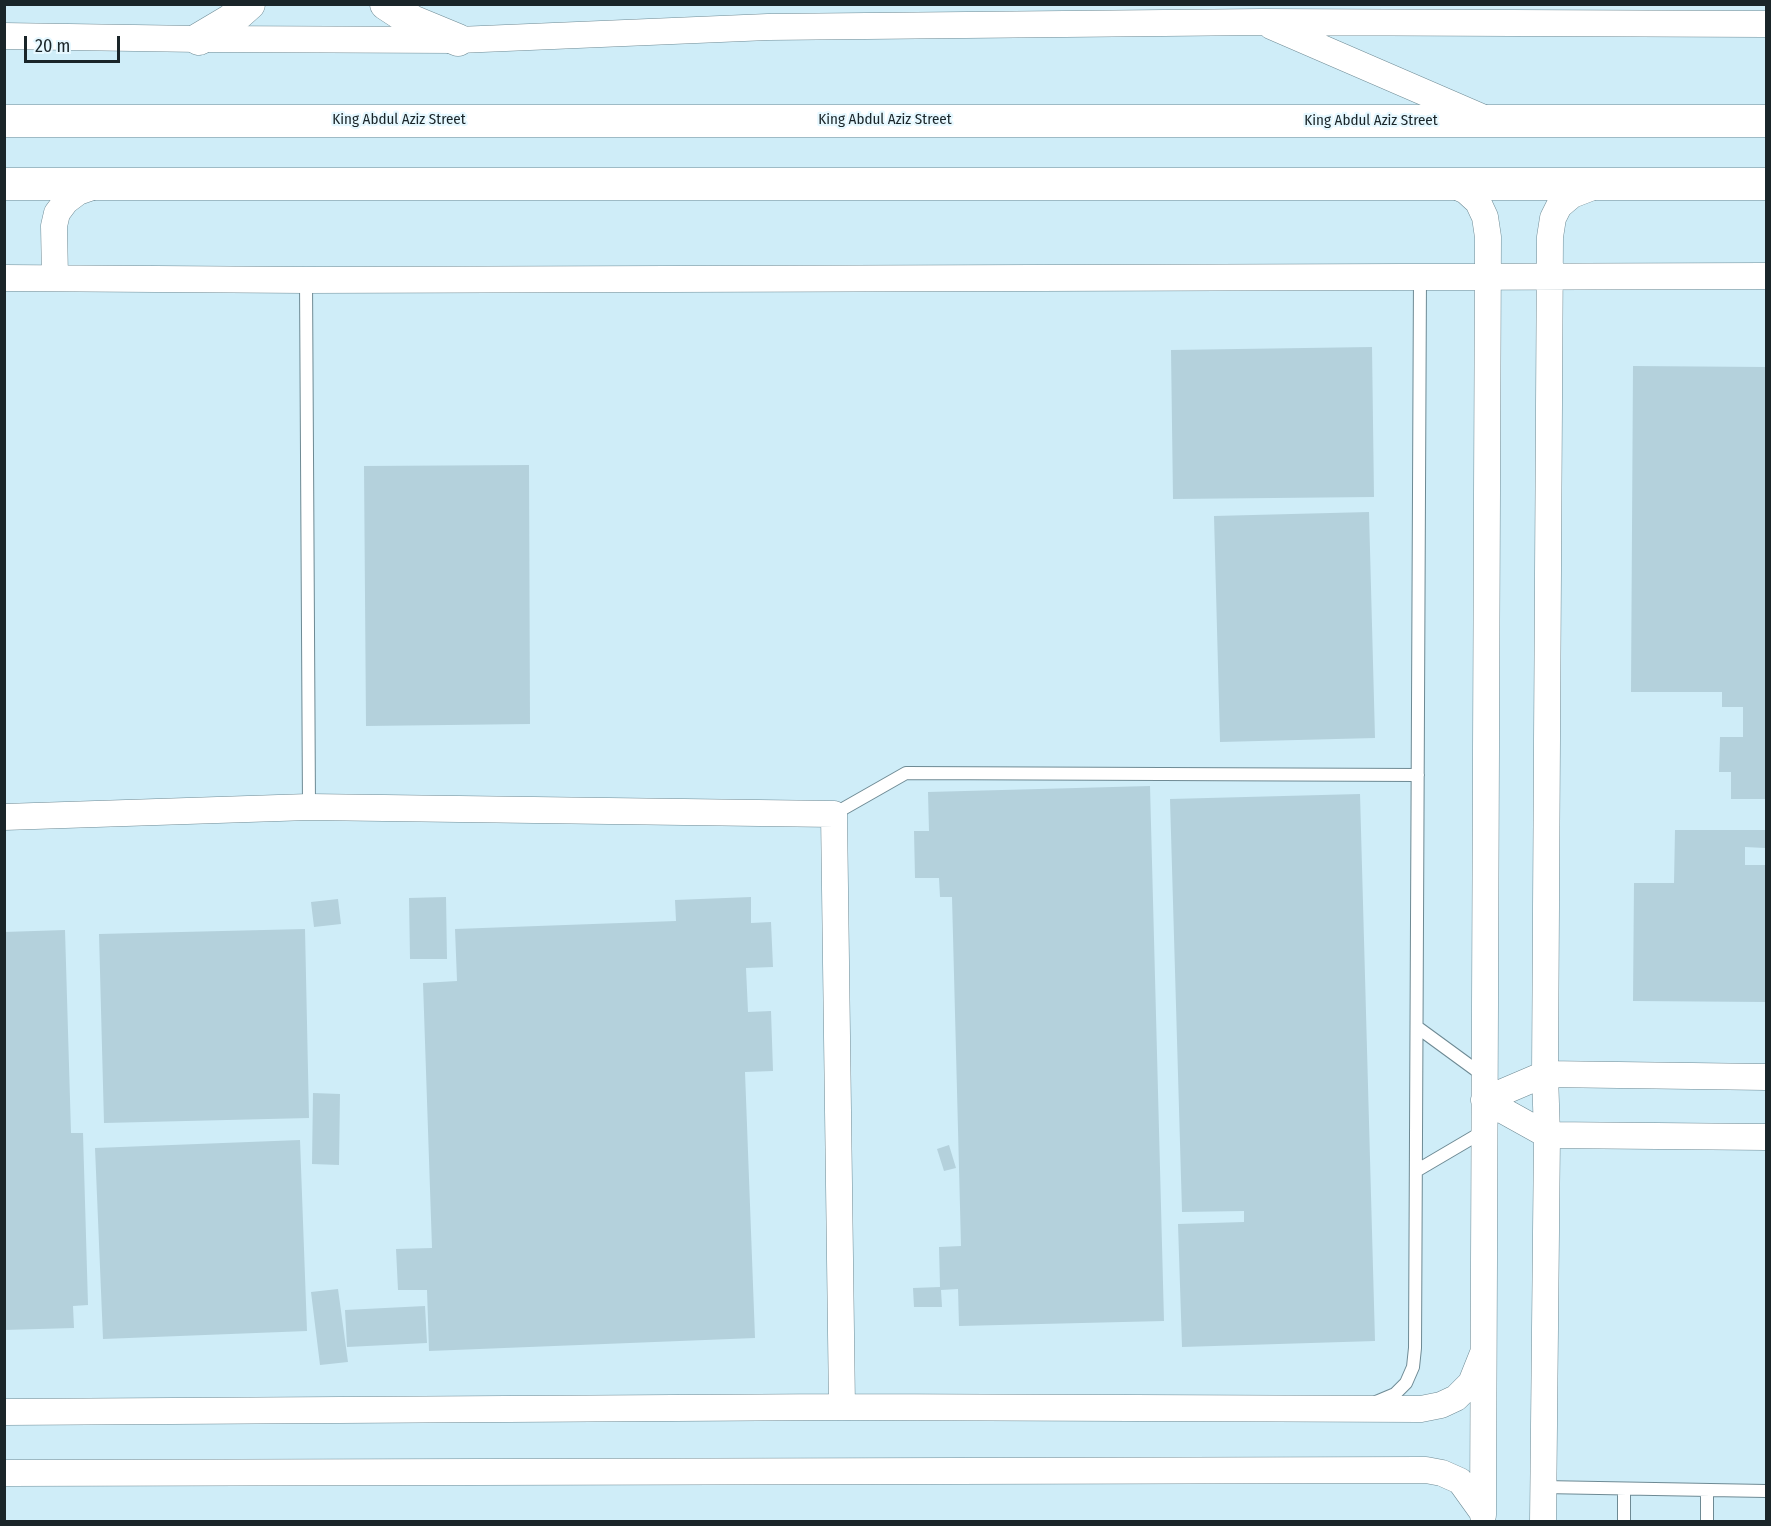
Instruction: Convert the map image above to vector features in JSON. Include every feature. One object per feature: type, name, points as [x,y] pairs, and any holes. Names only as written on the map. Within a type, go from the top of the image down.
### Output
[{"type":"street","points":[[199,39],[231,20],[249,4]]},
{"type":"street","points":[[386,4],[412,21],[458,40]]},
{"type":"street","points":[[4,36],[458,40],[767,16],[1262,22],[1767,24]]},
{"type":"street","points":[[1262,22],[1489,121]]},
{"type":"street","name":"King Abdul Aziz Street","points":[[4,121],[1767,121]]},
{"type":"street","points":[[1449,183],[1466,191],[1478,202],[1485,217],[1488,237],[1483,1517]]},
{"type":"street","points":[[4,184],[1767,184]]},
{"type":"street","points":[[55,278],[54,226],[57,213],[66,201],[78,192],[100,184]]},
{"type":"street","points":[[1543,1521],[1547,1135],[1545,1074],[1550,237],[1553,218],[1559,206],[1572,195],[1601,184]]},
{"type":"street","points":[[4,278],[306,280],[1767,276]]},
{"type":"street","points":[[4,817],[309,807],[834,814],[842,1407]]},
{"type":"street","points":[[1484,1088],[1545,1074],[1767,1077]]},
{"type":"street","points":[[1484,1088],[1547,1135],[1767,1137]]},
{"type":"street","points":[[4,1412],[842,1407],[1421,1409],[1442,1405],[1456,1398],[1471,1383],[1483,1353]]},
{"type":"street","points":[[4,1473],[1426,1470],[1442,1473],[1460,1481],[1483,1517]]},
{"type":"lane","points":[[1353,1409],[1395,1394],[1406,1383],[1413,1367],[1415,1348],[1420,276]]},
{"type":"lane","points":[[306,280],[309,807]]},
{"type":"lane","points":[[834,814],[906,773],[1418,775]]},
{"type":"lane","points":[[1417,1028],[1484,1088]]},
{"type":"lane","points":[[1416,1171],[1484,1131]]},
{"type":"lane","points":[[1543,1488],[1767,1491]]},
{"type":"lane","points":[[1624,1489],[1624,1521]]},
{"type":"lane","points":[[1707,1490],[1707,1521]]},
{"type":"building","points":[[1372,347],[1374,497],[1173,499],[1171,350]]},
{"type":"building","points":[[1633,366],[1766,367],[1766,799],[1731,799],[1731,772],[1719,772],[1720,737],[1743,737],[1743,707],[1722,707],[1722,692],[1631,692]]},
{"type":"building","points":[[529,465],[530,724],[366,726],[364,466]]},
{"type":"building","points":[[1369,512],[1375,738],[1220,742],[1214,516]]},
{"type":"building","points":[[1150,786],[1164,1321],[959,1326],[958,1289],[941,1290],[942,1307],[914,1307],[913,1288],[940,1287],[939,1247],[961,1246],[952,897],[940,897],[939,878],[915,878],[914,831],[929,831],[928,792]]},
{"type":"building","points":[[1360,794],[1375,1341],[1182,1347],[1178,1224],[1244,1222],[1244,1211],[1182,1212],[1170,799]]},
{"type":"building","points":[[1675,830],[1765,830],[1765,848],[1745,847],[1745,865],[1766,865],[1766,1002],[1633,1001],[1634,883],[1674,883]]},
{"type":"building","points":[[446,897],[447,959],[410,959],[409,898]]},
{"type":"building","points":[[751,897],[751,923],[771,922],[773,967],[746,968],[748,1012],[771,1011],[773,1071],[745,1072],[755,1338],[429,1351],[427,1290],[398,1290],[396,1249],[432,1248],[423,983],[457,981],[455,929],[676,921],[675,900]]},
{"type":"building","points":[[338,899],[341,924],[314,927],[311,902]]},
{"type":"building","points":[[305,929],[309,1118],[104,1123],[99,934]]},
{"type":"building","points":[[65,930],[71,1133],[83,1133],[88,1305],[73,1306],[74,1328],[4,1330],[4,932]]},
{"type":"building","points":[[313,1093],[340,1094],[339,1165],[312,1164]]},
{"type":"building","points":[[300,1140],[307,1331],[103,1339],[95,1148]]},
{"type":"building","points":[[949,1145],[956,1168],[944,1171],[937,1149]]},
{"type":"building","points":[[338,1289],[348,1362],[320,1365],[311,1292]]},
{"type":"building","points":[[425,1306],[427,1343],[347,1347],[345,1310]]}]
